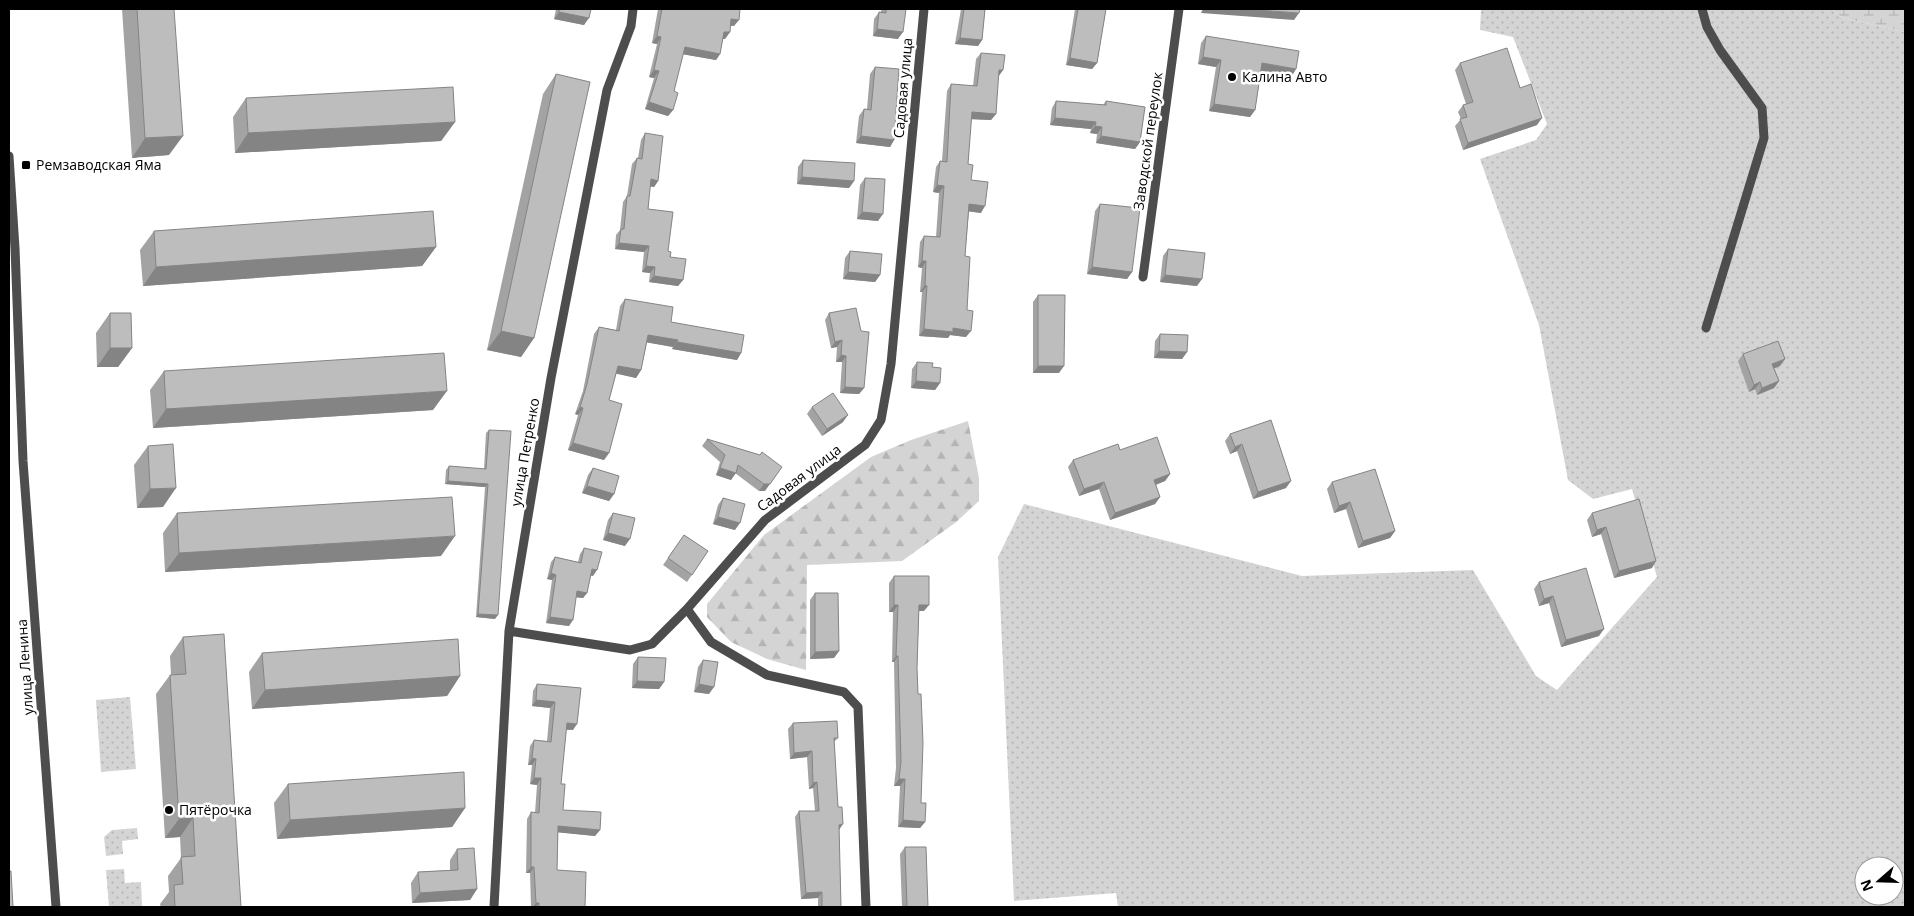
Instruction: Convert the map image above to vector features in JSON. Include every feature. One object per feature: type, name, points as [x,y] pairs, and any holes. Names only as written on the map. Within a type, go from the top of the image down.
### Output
[{"type":"street","name":"улица Петренко","points":[[494,907],[509,632],[551,378],[608,90],[630,26],[633,9]]},
{"type":"street","name":"Садовая улица","points":[[509,632],[630,650],[652,644],[687,608],[765,520],[865,445],[881,420],[891,364],[924,9]]},
{"type":"street","name":"Заводской переулок","points":[[1143,278],[1179,9]]},
{"type":"street","points":[[1702,9],[1711,35],[1762,108],[1764,138],[1706,328]]},
{"type":"street","name":"улица Ленина","points":[[9,156],[15,248],[23,461],[56,907]]},
{"type":"street","points":[[687,608],[711,642],[767,675],[844,692],[858,706],[866,907]]},
{"type":"green space","points":[[1481,9],[1831,9],[1843,18],[1905,32],[1905,907],[1118,907],[1116,893],[1014,901],[998,557],[1024,504],[1302,576],[1473,570],[1536,676],[1557,690],[1657,577],[1632,489],[1593,499],[1568,480],[1539,325],[1480,159],[1536,140],[1547,124],[1513,37],[1480,30]]},
{"type":"green space","points":[[1831,9],[1905,9],[1905,32],[1843,18]]},
{"type":"green space","points":[[968,421],[979,478],[979,501],[955,523],[902,561],[807,565],[806,670],[767,659],[731,642],[707,617],[707,604],[764,535],[871,457],[911,440]]},
{"type":"green space","points":[[130,697],[136,769],[101,772],[96,700]]},
{"type":"green space","points":[[137,828],[138,839],[122,841],[123,854],[106,856],[104,837],[112,830]]},
{"type":"green space","points":[[124,869],[125,883],[141,882],[142,907],[109,907],[106,870]]},
{"type":"building","points":[[137,9],[174,9],[183,136],[145,138]]},
{"type":"building","points":[[559,9],[591,9],[589,18],[559,12]]},
{"type":"building","points":[[662,9],[740,9],[739,20],[731,19],[730,32],[724,32],[720,54],[685,47],[674,91],[678,93],[673,110],[649,102],[659,71],[654,70],[661,37],[657,36]]},
{"type":"building","points":[[886,9],[906,9],[903,32],[877,29],[879,12],[886,13]]},
{"type":"building","points":[[964,9],[985,9],[982,40],[960,38]]},
{"type":"building","points":[[1078,9],[1106,9],[1097,63],[1070,58]]},
{"type":"building","points":[[1243,9],[1300,9],[1299,13]]},
{"type":"building","points":[[1206,36],[1299,51],[1296,69],[1262,63],[1255,110],[1214,104],[1221,60],[1203,57]]},
{"type":"building","points":[[1507,48],[1520,88],[1531,84],[1542,118],[1468,143],[1460,119],[1467,117],[1463,105],[1473,102],[1460,63]]},
{"type":"building","points":[[981,53],[1005,55],[1003,70],[999,70],[996,114],[972,112],[968,164],[973,165],[971,180],[988,182],[985,206],[969,204],[965,256],[970,257],[967,310],[973,311],[971,331],[953,328],[953,332],[924,329],[927,286],[925,285],[926,261],[922,261],[924,236],[940,237],[944,186],[937,185],[940,161],[947,162],[951,84],[977,86]]},
{"type":"building","points":[[875,67],[899,69],[894,140],[861,136],[864,109],[871,110]]},
{"type":"building","points":[[556,74],[590,82],[534,338],[501,331]]},
{"type":"building","points":[[453,87],[455,122],[248,133],[246,98]]},
{"type":"building","points":[[1056,101],[1106,105],[1106,101],[1145,107],[1140,142],[1101,136],[1102,127],[1095,126],[1096,122],[1055,118]]},
{"type":"building","points":[[645,133],[663,136],[658,181],[651,179],[648,209],[673,212],[668,251],[671,252],[670,257],[686,259],[683,280],[654,276],[655,267],[646,266],[649,246],[619,243],[621,229],[624,229],[627,196],[630,196],[637,158],[642,159]]},
{"type":"building","points":[[803,160],[855,163],[854,181],[802,177]]},
{"type":"building","points":[[865,178],[885,179],[883,214],[862,212]]},
{"type":"building","points":[[1100,204],[1140,208],[1132,272],[1092,267]]},
{"type":"building","points":[[433,211],[436,247],[156,267],[154,231]]},
{"type":"building","points":[[1168,249],[1205,253],[1202,279],[1165,275]]},
{"type":"building","points":[[850,251],[882,254],[880,275],[848,272]]},
{"type":"building","points":[[1038,295],[1065,295],[1064,366],[1038,366]]},
{"type":"building","points":[[625,299],[673,307],[671,322],[744,335],[741,353],[648,335],[641,370],[618,366],[609,400],[622,404],[609,453],[573,443],[583,408],[580,407],[599,327],[619,331]]},
{"type":"building","points":[[856,308],[861,331],[869,332],[864,388],[845,387],[846,356],[841,355],[842,340],[835,342],[829,313]]},
{"type":"building","points":[[110,313],[131,313],[132,348],[110,348]]},
{"type":"building","points":[[1160,334],[1188,335],[1187,352],[1159,351]]},
{"type":"building","points":[[1778,341],[1785,359],[1772,364],[1779,381],[1762,388],[1760,382],[1754,385],[1743,354]]},
{"type":"building","points":[[444,353],[447,391],[166,409],[164,371]]},
{"type":"building","points":[[917,362],[933,363],[932,367],[941,368],[940,383],[916,381]]},
{"type":"building","points":[[833,393],[848,415],[827,429],[812,407]]},
{"type":"building","points":[[1271,420],[1291,481],[1258,492],[1242,444],[1235,447],[1230,434]]},
{"type":"building","points":[[489,430],[511,431],[498,615],[478,614],[488,484],[448,481],[449,466],[486,469]]},
{"type":"building","points":[[1157,437],[1170,474],[1154,480],[1160,497],[1115,513],[1104,482],[1084,489],[1073,460],[1118,444],[1120,450]]},
{"type":"building","points":[[707,439],[760,455],[762,452],[782,467],[770,484],[764,484],[738,465],[736,473],[720,468],[725,455]]},
{"type":"building","points":[[173,444],[176,488],[150,489],[148,446]]},
{"type":"building","points":[[593,468],[619,476],[614,494],[587,486]]},
{"type":"building","points":[[1375,469],[1395,531],[1363,541],[1350,502],[1339,506],[1332,482]]},
{"type":"building","points":[[452,497],[455,536],[179,553],[177,513]]},
{"type":"building","points":[[723,498],[745,504],[740,523],[718,517]]},
{"type":"building","points":[[1639,499],[1656,561],[1619,571],[1606,527],[1597,530],[1592,513]]},
{"type":"building","points":[[613,513],[635,518],[630,539],[608,533]]},
{"type":"building","points":[[684,535],[708,551],[692,575],[668,558]]},
{"type":"building","points":[[584,548],[602,552],[597,570],[592,569],[587,593],[577,591],[573,620],[550,617],[556,575],[551,573],[555,557],[581,563]]},
{"type":"building","points":[[1586,568],[1604,629],[1566,640],[1553,596],[1544,599],[1539,582]]},
{"type":"building","points":[[894,576],[929,576],[929,605],[919,605],[917,668],[918,694],[921,694],[923,743],[921,803],[926,803],[925,822],[903,820],[905,779],[899,779],[901,761],[898,656],[896,656],[898,605],[894,605]]},
{"type":"building","points":[[815,593],[838,593],[839,651],[815,652]]},
{"type":"building","points":[[224,634],[241,907],[175,907],[174,885],[183,884],[181,857],[195,856],[193,818],[179,819],[170,675],[186,674],[183,637]]},
{"type":"building","points":[[458,639],[460,676],[265,690],[262,653]]},
{"type":"building","points":[[638,657],[666,658],[664,682],[637,681]]},
{"type":"building","points":[[703,660],[718,662],[714,687],[699,684]]},
{"type":"building","points":[[537,684],[581,688],[577,724],[567,723],[561,784],[565,784],[563,810],[601,812],[600,830],[558,826],[557,870],[586,872],[585,907],[539,907],[539,903],[536,903],[534,867],[531,867],[531,812],[539,813],[541,778],[534,778],[536,759],[532,758],[534,740],[551,742],[555,702],[536,700]]},
{"type":"building","points":[[837,721],[838,738],[834,738],[838,807],[842,807],[843,824],[839,825],[841,907],[822,907],[822,892],[806,893],[799,811],[819,811],[817,782],[813,783],[812,751],[794,753],[793,723]]},
{"type":"building","points":[[464,772],[465,808],[290,820],[288,784]]},
{"type":"building","points":[[905,847],[926,847],[928,907],[907,907]]},
{"type":"building","points":[[474,848],[477,889],[420,893],[418,872],[458,870],[457,849]]},
{"type":"building","points":[[9,871],[11,871],[13,907],[9,907]]},
{"type":"place","name":"Калина Авто","points":[[1232,77]]},
{"type":"place","name":"Ремзаводская Яма","points":[[26,165]]},
{"type":"place","name":"Пятёрочка","points":[[169,810]]}]
